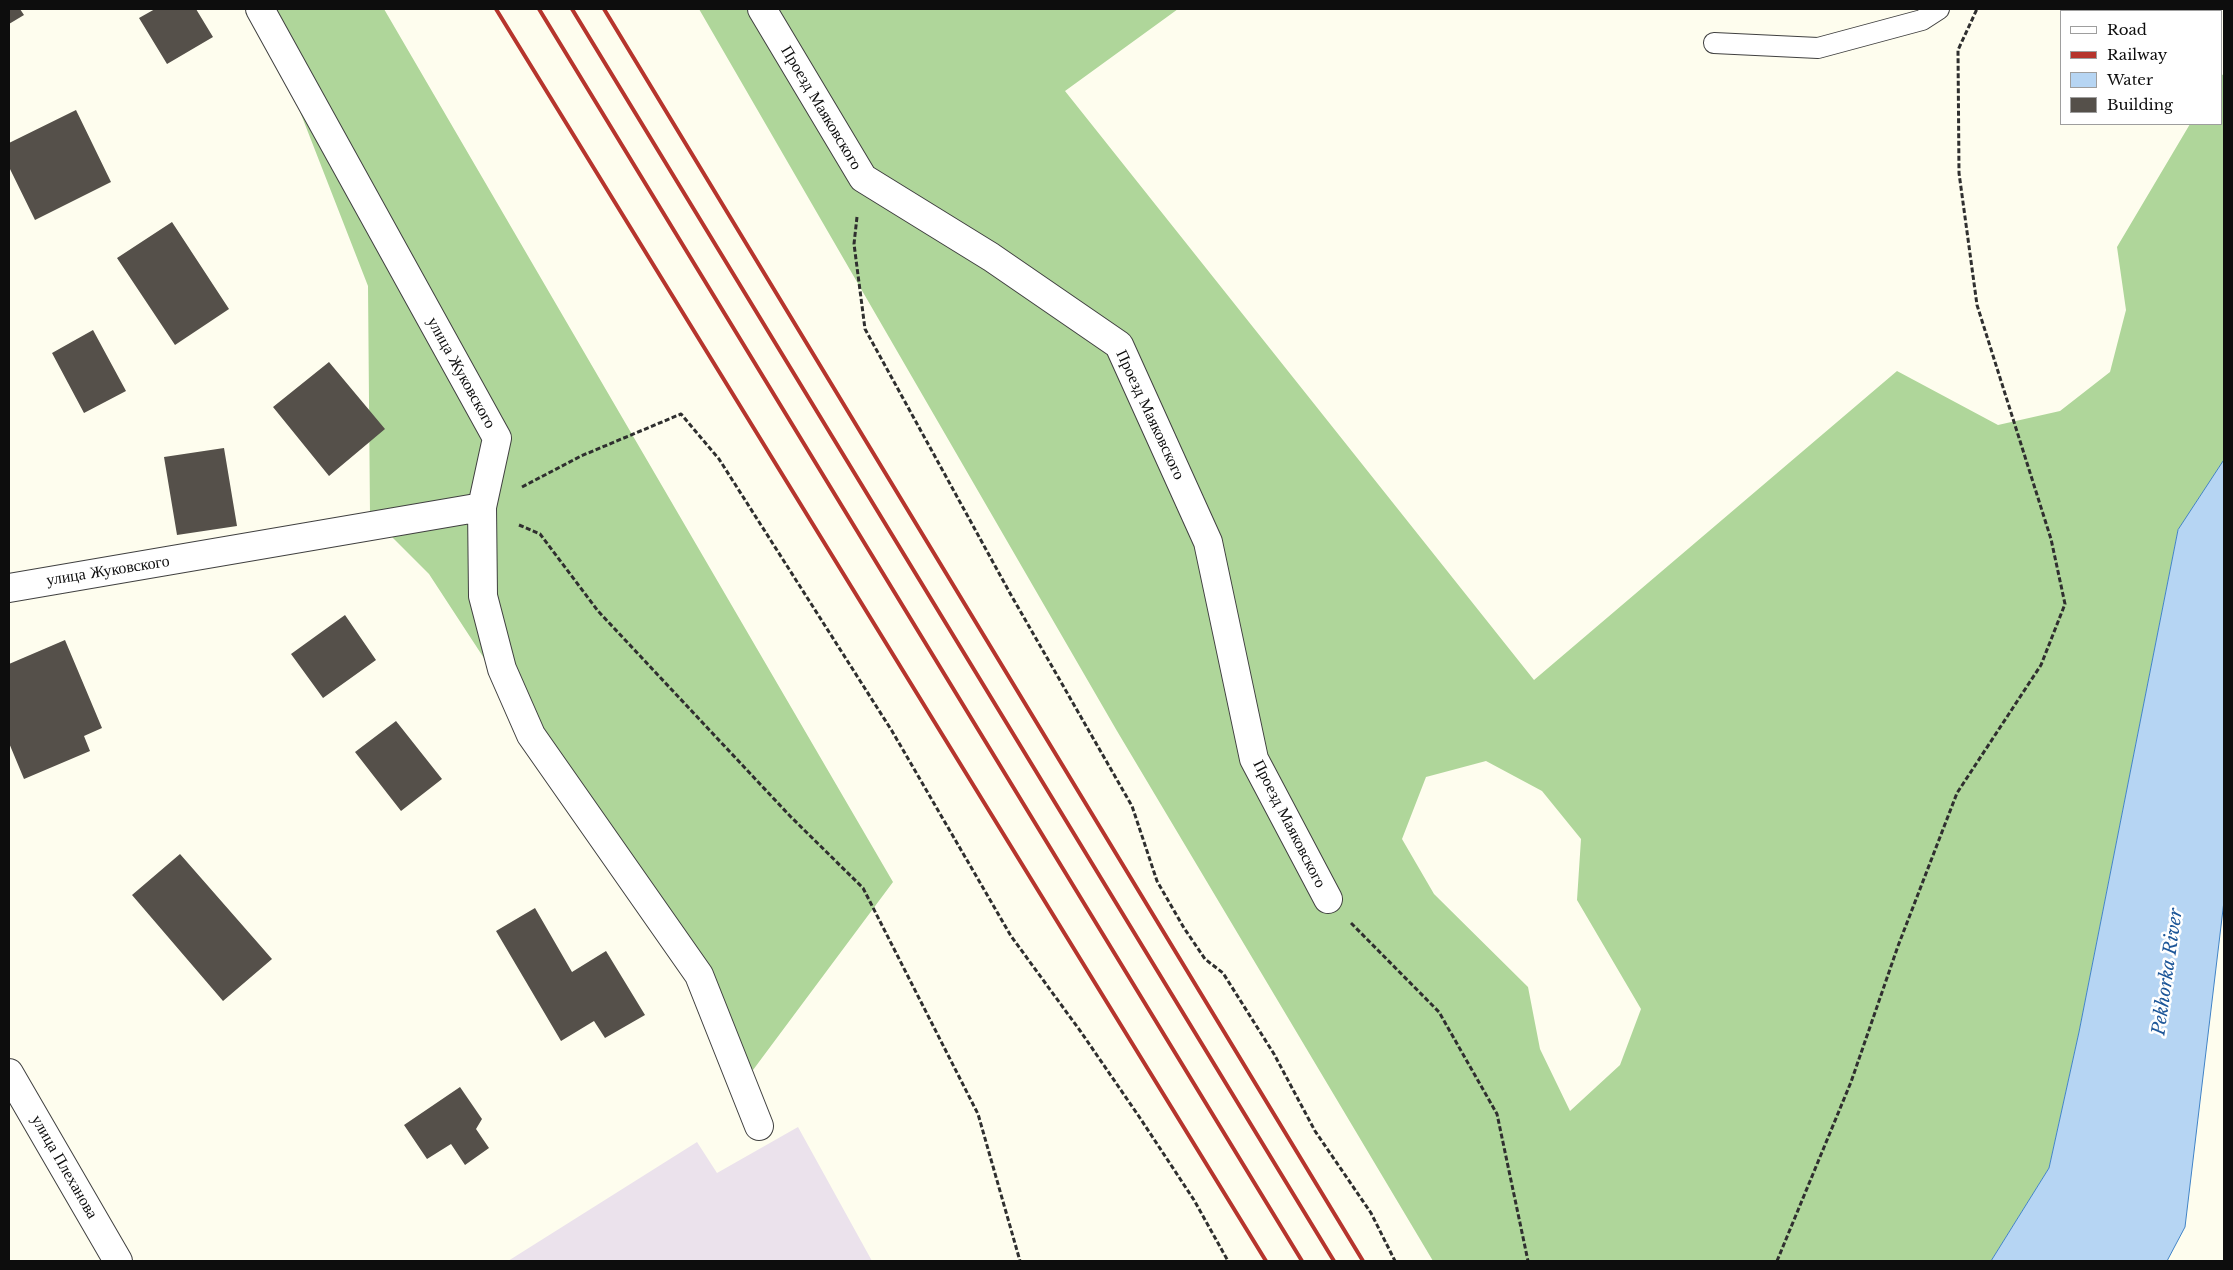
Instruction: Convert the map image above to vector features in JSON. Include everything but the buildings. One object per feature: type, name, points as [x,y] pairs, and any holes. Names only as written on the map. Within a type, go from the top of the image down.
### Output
[{"type":"street","name":"улица Жуковского","points":[[9,588],[482,508],[497,438],[260,9]]},
{"type":"street","name":"Проезд Маяковского","points":[[762,9],[862,178],[991,257],[1119,345],[1208,542],[1254,759],[1328,899]]},
{"type":"street","points":[[482,508],[483,596],[502,669],[532,735],[698,974],[758,1126]]},
{"type":"street","name":"улица Плеханова","points":[[9,1073],[118,1261]]},
{"type":"lane","points":[[1714,43],[1818,48],[1922,20],[1939,9]]},
{"type":"path","points":[[1777,1261],[1851,1082],[1898,946],[1957,794],[2041,665],[2065,604],[2051,539],[1977,305],[1959,173],[1958,50],[1977,9]]},
{"type":"path","points":[[862,178],[854,244],[865,330],[1011,594],[1132,806],[1157,881],[1204,959],[1223,973],[1274,1054],[1315,1132],[1371,1213],[1395,1261]]},
{"type":"path","points":[[482,508],[581,456],[681,414],[719,459],[892,731],[1011,936],[1081,1032],[1140,1118],[1194,1200],[1228,1261]]},
{"type":"path","points":[[482,508],[540,534],[598,611],[790,816],[863,888],[978,1114],[1020,1261]]},
{"type":"path","points":[[1328,899],[1439,1012],[1497,1114],[1528,1261]]},
{"type":"shaded area","points":[[798,1127],[872,1261],[508,1261],[697,1142],[717,1173]]},
{"type":"green space","points":[[260,9],[384,9],[893,882],[753,1070],[429,574],[370,515],[368,286]]},
{"type":"green space","points":[[699,9],[1178,9],[1065,91],[1534,680],[1897,371],[1998,425],[2060,411],[2110,372],[2126,310],[2117,247],[2189,125],[2223,125],[2224,74],[2224,460],[2178,530],[2079,1032],[2049,1168],[1991,1261],[1433,1261],[1117,731]],"holes":[[[1486,761],[1542,791],[1581,839],[1577,900],[1641,1009],[1620,1065],[1570,1111],[1540,1049],[1528,987],[1434,894],[1402,839],[1426,777]]]},
{"type":"water","name":"Pekhorka River","points":[[2224,460],[2224,901],[2185,1227],[2167,1261],[1991,1261],[2049,1168],[2079,1032],[2178,530]]},
{"type":"railway","points":[[496,9],[1266,1261]]},
{"type":"railway","points":[[539,9],[1302,1261]]},
{"type":"railway","points":[[572,9],[1334,1261]]},
{"type":"railway","points":[[604,9],[1363,1261]]}]
